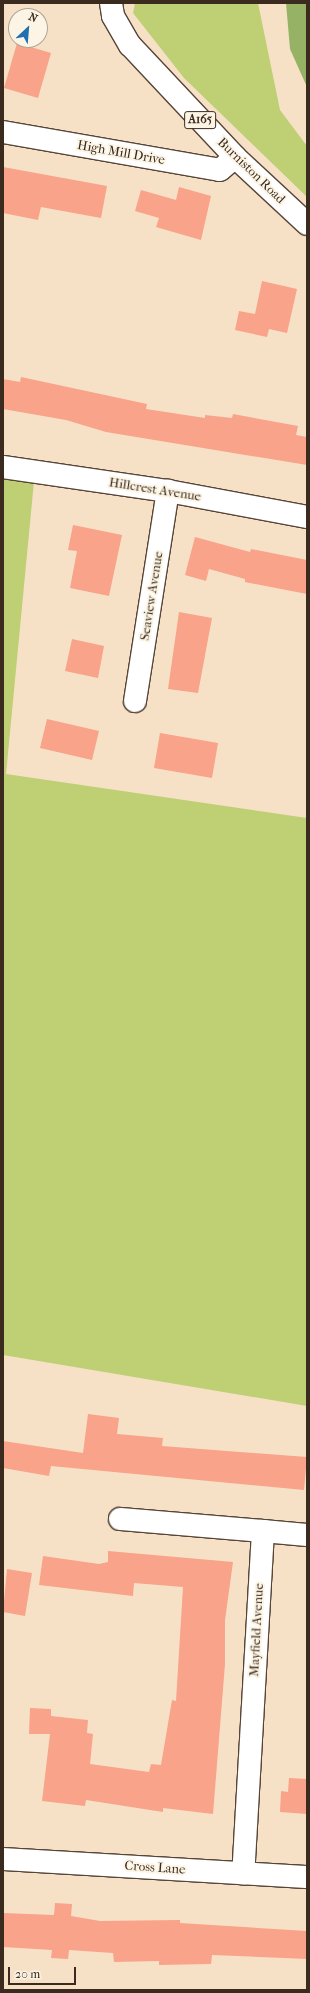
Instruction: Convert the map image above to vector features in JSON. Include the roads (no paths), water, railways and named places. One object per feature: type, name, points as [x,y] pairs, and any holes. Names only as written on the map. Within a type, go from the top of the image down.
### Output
[{"type":"street","name":"Burniston Road","points":[[111,3],[114,16],[130,46],[234,157],[307,224]]},
{"type":"street","name":"High Mill Drive","points":[[3,132],[220,170],[234,157]]},
{"type":"street","name":"Hillcrest Avenue","points":[[3,467],[168,491],[307,517]]},
{"type":"street","name":"Seaview Avenue","points":[[135,701],[168,491]]},
{"type":"street","points":[[120,1519],[263,1530],[307,1535]]},
{"type":"street","name":"Mayfield Avenue","points":[[244,1874],[263,1530]]},
{"type":"street","name":"Cross Lane","points":[[3,1859],[307,1877]]}]
